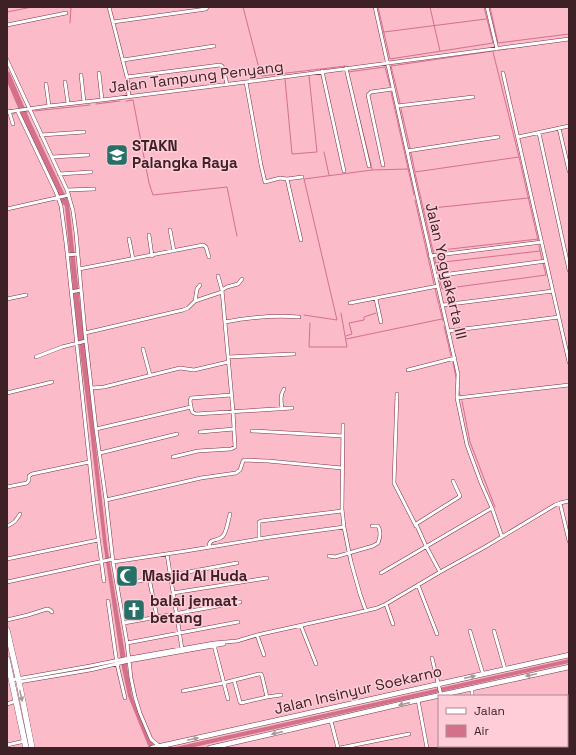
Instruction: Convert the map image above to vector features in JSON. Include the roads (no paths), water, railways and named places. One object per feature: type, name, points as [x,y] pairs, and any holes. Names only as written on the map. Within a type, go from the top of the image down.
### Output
[{"type":"highway","points":[[7,630],[32,748]]},
{"type":"highway","points":[[7,659],[11,680],[10,688],[16,701],[26,748]]},
{"type":"street","points":[[109,7],[127,77],[129,97]]},
{"type":"street","points":[[113,22],[206,9],[207,7]]},
{"type":"street","name":"Jalan Yogyakarta III","points":[[375,7],[430,256],[455,358],[459,378],[457,398],[467,444],[502,537]]},
{"type":"street","points":[[487,7],[496,49]]},
{"type":"street","points":[[7,25],[66,13]]},
{"type":"street","name":"Jalan Tampung Penyang","points":[[8,112],[569,39]]},
{"type":"street","points":[[123,60],[214,46]]},
{"type":"street","points":[[7,60],[60,174],[73,210],[79,269],[76,291],[81,342],[82,392],[98,540],[103,562],[104,581]]},
{"type":"street","points":[[127,77],[220,65],[223,68],[227,84]]},
{"type":"street","points":[[346,68],[369,166]]},
{"type":"street","points":[[322,71],[344,171]]},
{"type":"street","points":[[99,73],[102,100]]},
{"type":"street","points":[[502,73],[569,362]]},
{"type":"street","points":[[81,75],[84,102]]},
{"type":"street","points":[[65,82],[68,103]]},
{"type":"street","points":[[246,82],[265,182],[280,178],[302,177]]},
{"type":"street","points":[[46,84],[49,106]]},
{"type":"street","points":[[383,165],[368,95],[371,92],[393,89]]},
{"type":"street","points":[[397,106],[473,97]]},
{"type":"street","points":[[20,110],[60,197],[68,255],[85,333],[81,342],[92,388],[112,561],[124,623],[127,643],[127,660],[140,713],[155,747]]},
{"type":"street","points":[[8,112],[13,124]]},
{"type":"street","points":[[518,137],[569,126]]},
{"type":"street","points":[[559,128],[569,171]]},
{"type":"street","points":[[41,135],[84,132]]},
{"type":"street","points":[[539,133],[569,270]]},
{"type":"street","points":[[407,151],[498,137]]},
{"type":"street","points":[[52,157],[88,155]]},
{"type":"street","points":[[60,174],[91,172]]},
{"type":"street","points":[[287,178],[302,240]]},
{"type":"street","points":[[67,190],[94,189]]},
{"type":"street","points":[[7,208],[67,195]]},
{"type":"street","points":[[170,230],[174,251]]},
{"type":"street","points":[[149,235],[152,256]]},
{"type":"street","points":[[129,239],[133,259]]},
{"type":"street","points":[[430,256],[542,242]]},
{"type":"street","points":[[79,269],[203,246],[206,247],[209,257]]},
{"type":"street","points":[[68,255],[77,254]]},
{"type":"street","points":[[435,276],[546,261]]},
{"type":"street","points":[[173,457],[198,451],[233,448],[235,446],[222,291],[218,276]]},
{"type":"street","points":[[85,333],[188,308],[195,301],[222,291],[226,287],[238,284],[242,279]]},
{"type":"street","points":[[195,301],[197,289],[200,285]]},
{"type":"street","points":[[350,303],[438,286]]},
{"type":"street","points":[[443,305],[553,291]]},
{"type":"street","points":[[7,299],[26,295]]},
{"type":"street","points":[[376,299],[381,322]]},
{"type":"street","points":[[225,322],[278,315],[299,317]]},
{"type":"street","points":[[448,331],[559,317]]},
{"type":"street","points":[[36,357],[62,347],[81,342]]},
{"type":"street","points":[[143,349],[150,375]]},
{"type":"street","points":[[228,357],[294,354]]},
{"type":"street","points":[[408,370],[455,358]]},
{"type":"street","points":[[92,388],[104,387],[180,368],[194,370],[228,362]]},
{"type":"street","points":[[7,393],[52,382]]},
{"type":"street","points":[[457,398],[569,386]]},
{"type":"street","points":[[282,408],[281,397],[284,389]]},
{"type":"street","points":[[397,394],[394,483],[440,572]]},
{"type":"street","points":[[231,395],[191,398],[190,401],[192,412],[195,414],[292,408]]},
{"type":"street","points":[[96,429],[191,407]]},
{"type":"street","points":[[343,425],[342,511],[349,553],[366,611]]},
{"type":"street","points":[[200,432],[234,429]]},
{"type":"street","points":[[252,431],[343,436]]},
{"type":"street","points":[[100,453],[177,434]]},
{"type":"street","points":[[106,500],[201,478],[236,472],[240,470],[244,460],[342,468]]},
{"type":"street","points":[[7,487],[29,482],[29,476],[32,474],[89,462]]},
{"type":"street","points":[[416,526],[416,523],[460,496],[453,481]]},
{"type":"street","points":[[11,680],[18,680],[233,641],[366,611],[386,604],[418,584],[470,556],[560,503],[569,501]]},
{"type":"street","points":[[560,503],[569,541]]},
{"type":"street","points":[[381,572],[492,508]]},
{"type":"street","points":[[259,539],[259,522],[261,521],[342,511]]},
{"type":"street","points":[[7,526],[16,521],[20,514]]},
{"type":"street","points":[[209,547],[210,542],[219,539],[224,535],[230,514]]},
{"type":"street","points":[[329,556],[335,557],[376,545],[379,539],[379,528],[378,526],[372,526]]},
{"type":"street","points":[[7,582],[103,562],[344,527]]},
{"type":"street","points":[[7,558],[98,540]]},
{"type":"street","points":[[166,554],[183,650]]},
{"type":"street","points":[[117,585],[237,563]]},
{"type":"street","points":[[149,578],[157,617]]},
{"type":"street","points":[[173,593],[267,578]]},
{"type":"street","points":[[418,584],[437,634]]},
{"type":"street","points":[[108,600],[125,698]]},
{"type":"street","points":[[124,623],[240,602]]},
{"type":"street","points":[[386,604],[394,624]]},
{"type":"street","points":[[7,620],[47,609],[52,612]]},
{"type":"street","points":[[127,643],[238,622]]},
{"type":"street","points":[[301,626],[316,664]]},
{"type":"street","points":[[470,631],[483,674]]},
{"type":"street","points":[[494,631],[505,669]]},
{"type":"street","points":[[257,635],[264,655]]},
{"type":"street","points":[[214,644],[228,698]]},
{"type":"street","name":"Jalan Insinyur Soekarno","points":[[210,748],[229,746],[418,700],[483,674],[569,655]]},
{"type":"street","points":[[432,658],[440,690]]},
{"type":"street","name":"Jalan Insinyur Soekarno","points":[[155,747],[440,690],[472,688],[569,667]]},
{"type":"street","points":[[183,691],[262,674],[267,697]]},
{"type":"street","points":[[234,680],[241,704],[281,695]]},
{"type":"street","points":[[472,688],[472,695]]},
{"type":"street","points":[[418,700],[427,748]]},
{"type":"street","points":[[7,704],[16,701]]},
{"type":"street","points":[[331,720],[339,748],[409,734]]},
{"type":"street","points":[[7,745],[24,741]]},
{"type":"water","points":[[65,193],[69,204],[107,545],[132,696],[155,748],[149,748],[128,696],[122,668],[103,542],[77,329],[65,207],[60,195]]},
{"type":"water","points":[[569,659],[569,663],[190,748],[171,748]]},
{"type":"waterway","points":[[7,12],[32,7]]},
{"type":"waterway","points":[[70,23],[71,7]]},
{"type":"waterway","points":[[243,7],[261,76],[346,66]]},
{"type":"waterway","points":[[378,7],[390,59],[493,43],[484,7]]},
{"type":"waterway","points":[[430,7],[440,51]]},
{"type":"waterway","points":[[490,7],[498,43],[569,34]]},
{"type":"waterway","points":[[384,32],[486,19]]},
{"type":"waterway","points":[[400,103],[391,66],[547,43]]},
{"type":"waterway","points":[[411,153],[415,172],[519,157],[493,52]]},
{"type":"waterway","points":[[348,72],[385,67],[390,86]]},
{"type":"waterway","points":[[7,74],[65,202]]},
{"type":"waterway","points":[[285,79],[292,154],[317,152],[309,76]]},
{"type":"waterway","points":[[391,92],[414,195]]},
{"type":"waterway","points":[[126,101],[133,100],[149,183],[153,195],[227,187],[237,236]]},
{"type":"waterway","points":[[96,104],[120,101]]},
{"type":"waterway","points":[[355,101],[372,169]]},
{"type":"waterway","points":[[34,111],[90,105]]},
{"type":"waterway","points":[[401,109],[410,148]]},
{"type":"waterway","points":[[21,112],[28,112]]},
{"type":"waterway","points":[[324,152],[329,175]]},
{"type":"waterway","points":[[519,157],[538,240]]},
{"type":"waterway","points":[[304,315],[337,320],[304,179],[372,170],[408,169]]},
{"type":"waterway","points":[[415,173],[438,273]]},
{"type":"waterway","points":[[423,209],[528,198]]},
{"type":"waterway","points":[[415,200],[434,284]]},
{"type":"waterway","points":[[433,251],[538,239]]},
{"type":"waterway","points":[[539,246],[542,260]]},
{"type":"waterway","points":[[435,263],[540,251]]},
{"type":"waterway","points":[[439,278],[442,289],[546,275],[543,263]]},
{"type":"waterway","points":[[435,289],[443,321]]},
{"type":"waterway","points":[[310,323],[309,347],[347,347],[341,313]]},
{"type":"waterway","points":[[346,336],[352,334],[349,323],[364,320],[364,317],[376,313]]},
{"type":"waterway","points":[[346,339],[442,319]]},
{"type":"waterway","points":[[444,326],[451,356]]},
{"type":"waterway","points":[[453,362],[456,378]]},
{"type":"waterway","points":[[459,391],[460,395]]},
{"type":"waterway","points":[[462,401],[470,442],[495,507]]},
{"type":"place","name":"STAKN Palangka Raya","points":[[117,155]]},
{"type":"place","name":"Masjid Al Huda","points":[[127,576]]},
{"type":"place","name":"balai jemaat betang","points":[[134,610]]}]
